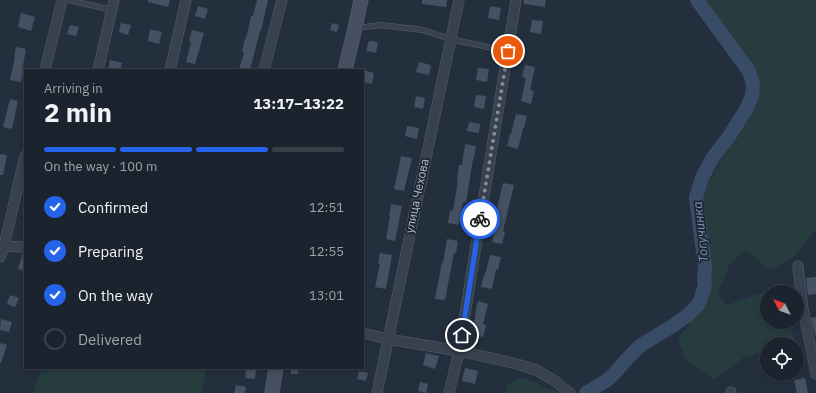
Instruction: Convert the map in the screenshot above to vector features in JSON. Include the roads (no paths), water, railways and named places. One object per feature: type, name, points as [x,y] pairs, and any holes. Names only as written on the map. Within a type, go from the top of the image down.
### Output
[{"type":"main road","points":[[345,69],[356,28],[360,0]]},
{"type":"main road","points":[[272,393],[276,369]]},
{"type":"street","points":[[46,69],[62,0]]},
{"type":"street","points":[[170,69],[186,0]]},
{"type":"street","points":[[264,69],[282,0]]},
{"type":"street","name":"улица Чехова","points":[[376,393],[459,0]]},
{"type":"street","points":[[449,393],[459,351],[516,0]]},
{"type":"street","points":[[98,69],[113,5]]},
{"type":"street","points":[[0,256],[24,160]]},
{"type":"street","points":[[2,245],[24,247]]},
{"type":"street","points":[[798,266],[803,309],[816,374]]},
{"type":"street","points":[[364,333],[388,339],[459,351],[517,364],[536,370],[569,393]]},
{"type":"lane","points":[[69,0],[113,5]]},
{"type":"lane","points":[[356,28],[381,25],[423,30],[450,39],[508,51]]},
{"type":"waterway","name":"Тогучинка","points":[[586,393],[606,381],[641,345],[688,315],[698,305],[705,285],[705,268],[696,197],[702,178],[713,157],[728,138],[745,111],[752,96],[753,84],[749,71],[697,0]]}]
